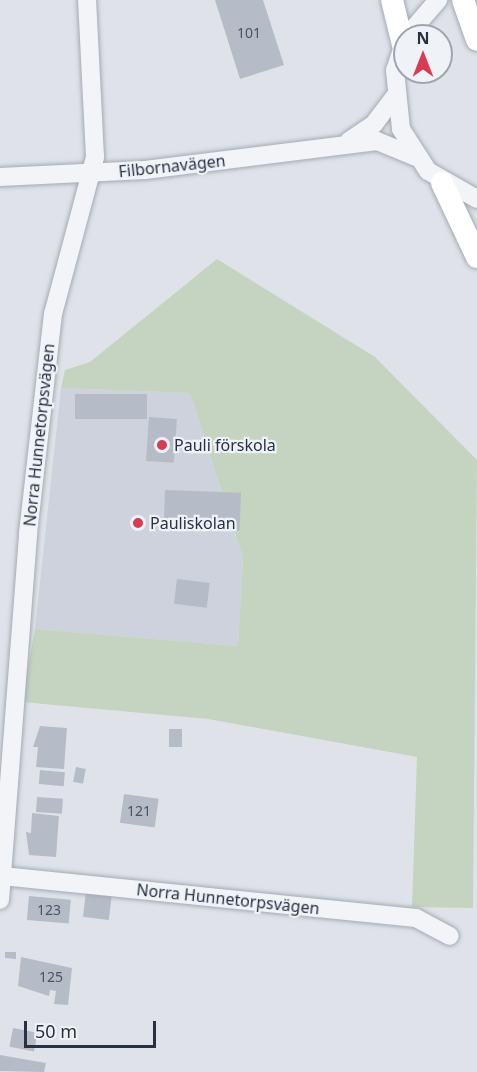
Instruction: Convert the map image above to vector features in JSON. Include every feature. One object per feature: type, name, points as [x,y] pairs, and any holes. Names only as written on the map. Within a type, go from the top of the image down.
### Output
[{"type":"main road","points":[[392,0],[400,24]]},
{"type":"main road","points":[[463,0],[477,39]]},
{"type":"main road","points":[[442,183],[477,257]]},
{"type":"street","name":"Norra Hunnetorpsvägen","points":[[0,900],[28,533],[53,314],[90,174],[96,132],[87,0]]},
{"type":"street","points":[[414,24],[438,0]]},
{"type":"street","points":[[397,84],[394,97],[400,129],[416,157],[442,183],[477,199]]},
{"type":"street","name":"Filbornavägen","points":[[344,144],[364,134],[394,97]]},
{"type":"street","name":"Filbornavägen","points":[[0,177],[90,174],[344,144],[395,144],[416,157]]},
{"type":"street","name":"Norra Hunnetorpsvägen","points":[[2,876],[416,918],[450,936]]},
{"type":"shaded area","name":"Pauliskolan","points":[[61,388],[190,393],[243,558],[238,646],[35,629]]},
{"type":"green space","points":[[217,259],[375,357],[477,460],[473,908],[412,907],[417,757],[208,719],[22,702],[35,629],[238,646],[243,558],[190,393],[61,388],[65,370],[90,362]]},
{"type":"building","points":[[215,0],[263,0],[284,65],[240,79]]},
{"type":"building","points":[[75,394],[147,394],[147,419],[75,419]]},
{"type":"building","points":[[149,417],[177,419],[174,463],[146,461]]},
{"type":"building","points":[[165,490],[241,493],[240,531],[164,528]]},
{"type":"building","points":[[177,579],[210,583],[207,608],[174,604]]},
{"type":"building","points":[[40,726],[67,728],[64,769],[36,767],[38,747],[33,747]]},
{"type":"building","points":[[169,729],[182,729],[182,747],[169,747]]},
{"type":"building","points":[[76,767],[86,769],[83,784],[73,782]]},
{"type":"building","points":[[40,770],[65,772],[64,786],[39,784]]},
{"type":"building","points":[[124,794],[159,799],[155,828],[120,823]]},
{"type":"building","points":[[37,797],[63,799],[62,814],[36,812]]},
{"type":"building","points":[[32,813],[59,816],[56,857],[29,855],[26,832],[31,833]]},
{"type":"building","points":[[86,892],[112,895],[109,920],[83,917]]},
{"type":"building","points":[[29,896],[71,900],[69,924],[27,920]]},
{"type":"building","points":[[5,952],[16,952],[16,959],[5,958]]},
{"type":"building","points":[[21,957],[72,968],[68,1005],[54,1004],[56,991],[50,990],[49,996],[18,986]]},
{"type":"building","points":[[13,1028],[38,1033],[34,1051],[9,1047]]},
{"type":"building","points":[[0,1055],[46,1063],[44,1072],[0,1071]]},
{"type":"place","name":"Pauli förskola","points":[[162,445]]},
{"type":"place","name":"Pauliskolan","points":[[138,523]]}]
